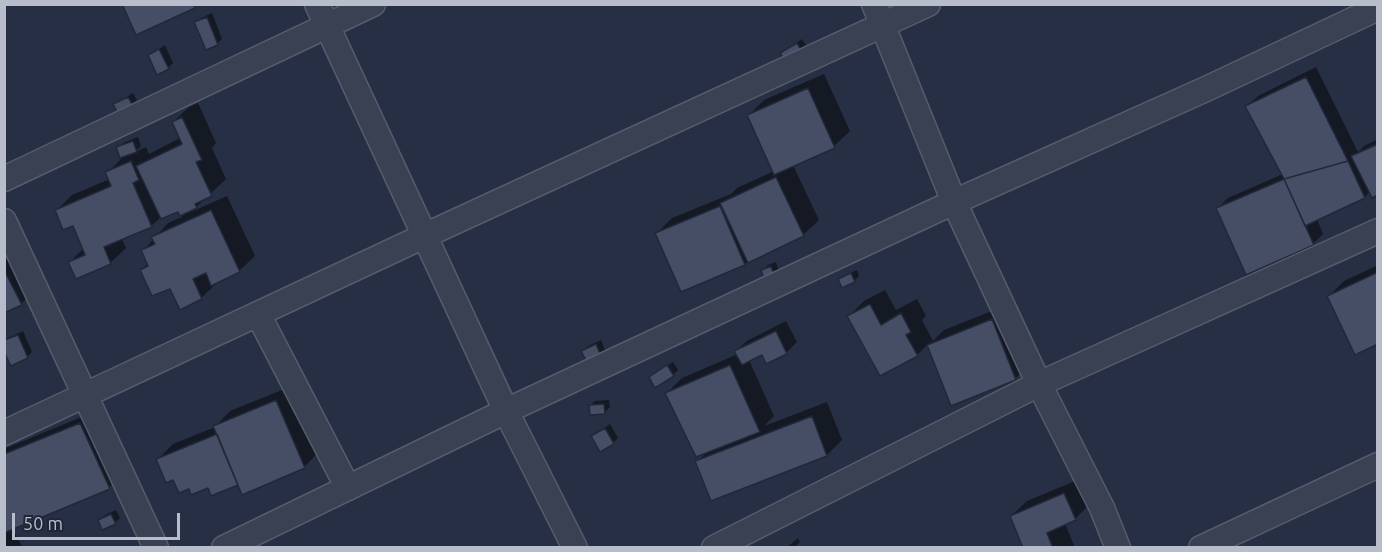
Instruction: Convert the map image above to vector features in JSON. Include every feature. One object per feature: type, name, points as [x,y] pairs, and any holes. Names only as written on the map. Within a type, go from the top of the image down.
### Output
[{"type":"street","points":[[4,179],[322,15],[373,4]]},
{"type":"street","points":[[874,4],[954,202],[1039,384],[1102,508],[1118,548]]},
{"type":"street","points":[[4,433],[424,236],[928,4]]},
{"type":"street","points":[[224,548],[506,411],[1377,8]]},
{"type":"street","points":[[322,15],[506,411],[575,548]]},
{"type":"street","points":[[4,221],[156,548]]},
{"type":"street","points":[[714,548],[1039,384],[1377,231]]},
{"type":"street","points":[[258,314],[348,488]]},
{"type":"street","points":[[1201,548],[1377,465]]},
{"type":"building","points":[[122,4],[193,4],[195,8],[136,35]]},
{"type":"building","points":[[207,17],[218,45],[206,50],[194,22]]},
{"type":"building","points":[[797,43],[803,53],[786,63],[780,53]]},
{"type":"building","points":[[159,49],[169,69],[157,75],[148,55]]},
{"type":"building","points":[[1306,77],[1348,161],[1284,179],[1245,106]]},
{"type":"building","points":[[808,88],[835,148],[774,175],[747,115]]},
{"type":"building","points":[[128,97],[133,106],[118,114],[113,104]]},
{"type":"building","points":[[182,117],[202,160],[196,162],[212,196],[195,204],[197,208],[180,216],[178,212],[161,219],[136,166],[182,144],[172,122]]},
{"type":"building","points":[[133,141],[137,152],[120,158],[116,147]]},
{"type":"building","points":[[1378,144],[1378,195],[1372,198],[1351,156]]},
{"type":"building","points":[[131,161],[139,180],[133,183],[152,227],[104,247],[111,264],[76,279],[68,262],[85,255],[73,226],[63,230],[55,210],[111,186],[105,172]]},
{"type":"building","points":[[1348,161],[1365,198],[1305,226],[1284,179]]},
{"type":"building","points":[[776,177],[804,236],[748,263],[720,203]]},
{"type":"building","points":[[1284,179],[1314,245],[1246,275],[1216,208]]},
{"type":"building","points":[[720,206],[745,265],[681,292],[655,233]]},
{"type":"building","points":[[211,210],[240,272],[211,286],[206,273],[193,279],[202,299],[180,310],[170,289],[152,296],[140,270],[148,266],[141,250],[155,244],[151,237]]},
{"type":"building","points":[[771,266],[776,281],[766,285],[761,270]]},
{"type":"building","points":[[4,270],[22,305],[4,313]]},
{"type":"building","points":[[1378,272],[1378,344],[1355,355],[1327,296]]},
{"type":"building","points":[[851,273],[855,282],[842,288],[838,279]]},
{"type":"building","points":[[870,304],[881,325],[901,313],[911,332],[906,335],[918,356],[880,376],[847,316]]},
{"type":"building","points":[[992,319],[1016,380],[951,406],[927,345]]},
{"type":"building","points":[[776,331],[787,354],[766,364],[762,355],[742,365],[734,351]]},
{"type":"building","points":[[18,335],[28,358],[11,366],[4,352],[4,340]]},
{"type":"building","points":[[596,344],[601,356],[587,362],[581,351]]},
{"type":"building","points":[[667,365],[674,376],[655,388],[649,377]]},
{"type":"building","points":[[730,365],[760,432],[696,457],[665,393]]},
{"type":"building","points":[[276,400],[305,468],[242,495],[213,426]]},
{"type":"building","points":[[604,404],[605,414],[590,415],[589,405]]},
{"type":"building","points":[[812,416],[827,456],[711,501],[695,461]]},
{"type":"building","points":[[80,423],[110,489],[4,533],[4,454]]},
{"type":"building","points":[[605,428],[614,444],[600,452],[591,436]]},
{"type":"building","points":[[217,434],[238,485],[211,496],[208,488],[191,495],[189,489],[179,493],[173,480],[166,483],[156,459]]},
{"type":"building","points":[[1064,493],[1076,520],[1047,533],[1053,548],[1023,548],[1010,516]]},
{"type":"building","points":[[111,514],[116,524],[102,530],[98,520]]}]
